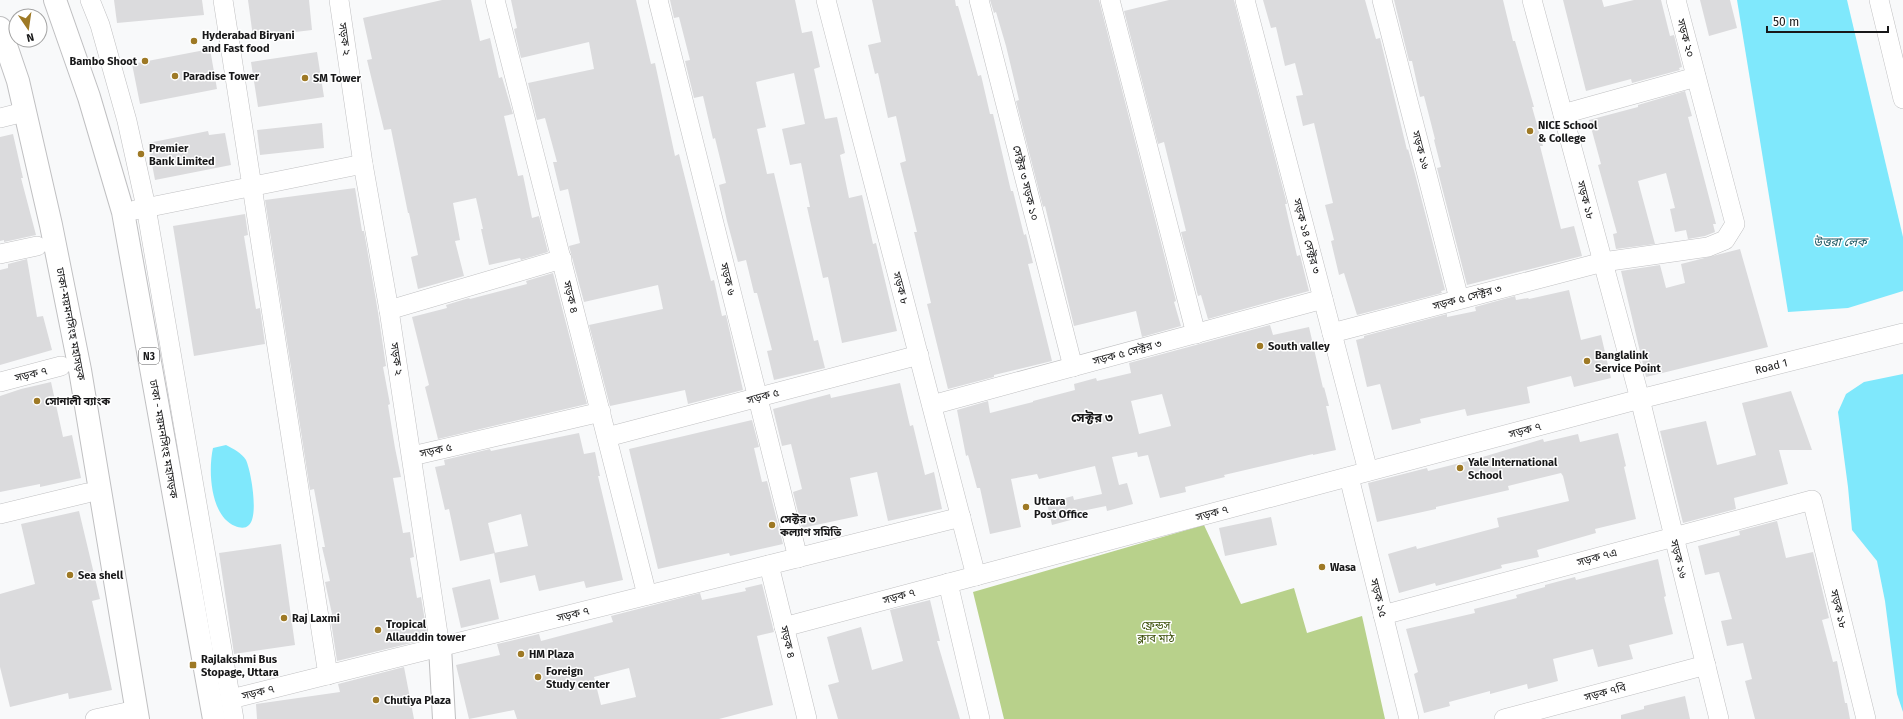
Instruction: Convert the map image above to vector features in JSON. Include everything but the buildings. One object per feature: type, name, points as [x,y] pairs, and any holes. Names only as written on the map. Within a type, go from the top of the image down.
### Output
[{"type":"main road","name":"ঢাকা - ময়মনসিংহ মহাসড়ক","points":[[55,0],[90,97],[123,212],[214,719]]},
{"type":"main road","name":"ঢাকা-ময়মনসিংহ মহাসড়ক","points":[[0,28],[18,81],[51,225],[80,370],[137,715]]},
{"type":"main road","name":"সড়ক ২","points":[[440,647],[444,719]]},
{"type":"street","points":[[90,0],[100,25],[127,121],[146,207],[234,719]]},
{"type":"street","points":[[223,0],[328,674]]},
{"type":"street","name":"সড়ক ২","points":[[339,0],[363,164],[389,310],[412,456],[440,647]]},
{"type":"street","name":"সড়ক ৪","points":[[495,0],[648,595]]},
{"type":"street","name":"সড়ক ৬","points":[[658,0],[798,558]]},
{"type":"street","name":"সড়ক ৮","points":[[826,0],[976,576]]},
{"type":"street","name":"সেক্টর ৩ সড়ক ১০","points":[[979,0],[1073,367]]},
{"type":"street","points":[[1110,0],[1196,334]]},
{"type":"street","name":"সড়ক ১৪ সেক্টর ৩","points":[[1245,0],[1368,471]]},
{"type":"street","name":"সড়ক ১৬","points":[[1382,0],[1459,299]]},
{"type":"street","name":"সড়ক ১৮","points":[[1532,0],[1640,399]]},
{"type":"street","name":"সড়ক ২০","points":[[1603,262],[1708,247],[1725,240],[1735,224],[1676,0]]},
{"type":"street","points":[[1879,0],[1903,99]]},
{"type":"street","points":[[1563,114],[1696,77]]},
{"type":"street","points":[[123,212],[363,164]]},
{"type":"street","points":[[0,254],[36,246]]},
{"type":"street","points":[[389,310],[562,259]]},
{"type":"street","name":"সড়ক ৫ সেক্টর ৩","points":[[1332,333],[1603,262]]},
{"type":"street","name":"সড়ক ৫ সেক্টর ৩","points":[[932,405],[1323,299]]},
{"type":"street","name":"Road 1","points":[[1640,399],[1903,333]]},
{"type":"street","name":"সড়ক ৫","points":[[607,437],[919,355]]},
{"type":"street","name":"সড়ক ৭","points":[[0,382],[61,366]]},
{"type":"street","name":"সড়ক ১৬","points":[[1640,399],[1719,719]]},
{"type":"street","name":"সড়ক ৭","points":[[784,627],[1640,399]]},
{"type":"street","name":"সড়ক ৫","points":[[412,456],[601,412]]},
{"type":"street","name":"সড়ক ১৫","points":[[1349,477],[1409,719]]},
{"type":"street","points":[[0,514],[87,493]]},
{"type":"street","name":"সড়ক ১৮","points":[[1812,500],[1866,719]]},
{"type":"street","name":"সড়ক ৭এ","points":[[1383,615],[1812,500]]},
{"type":"street","name":"সড়ক ৭","points":[[231,699],[961,517]]},
{"type":"street","name":"সড়ক ৪","points":[[769,565],[807,719]]},
{"type":"street","points":[[948,583],[980,719]]},
{"type":"street","name":"সড়ক ৭বি","points":[[1504,719],[1560,712],[1706,665]]},
{"type":"street","points":[[96,719],[137,715]]},
{"type":"green space","name":"ফ্রেন্ডস ক্লাব মাঠ","points":[[1204,525],[1241,604],[1294,588],[1307,633],[1362,616],[1385,719],[1004,719],[973,592]]},
{"type":"water","name":"উত্তরা লেক","points":[[1737,0],[1847,0],[1903,237],[1903,291],[1848,308],[1788,312]]},
{"type":"water","points":[[1903,374],[1903,712],[1897,694],[1885,601],[1877,561],[1852,530],[1838,412],[1846,394],[1864,382]]},
{"type":"water","points":[[226,445],[244,457],[250,474],[254,503],[253,513],[252,520],[249,525],[244,528],[235,526],[227,521],[220,513],[213,492],[211,480],[211,457],[213,448]]},
{"type":"place","name":"Hyderabad Biryani and Fast food","points":[[194,41]]},
{"type":"place","name":"Bambo Shoot","points":[[145,61]]},
{"type":"place","name":"Paradise Tower","points":[[175,76]]},
{"type":"place","name":"SM Tower","points":[[305,78]]},
{"type":"place","name":"NICE School & College","points":[[1530,131]]},
{"type":"place","name":"Premier Bank Limited","points":[[141,154]]},
{"type":"place","name":"South valley","points":[[1260,346]]},
{"type":"place","name":"Banglalink Service Point","points":[[1587,361]]},
{"type":"place","name":"সোনালী ব্যাংক","points":[[37,401]]},
{"type":"place","name":"Yale International School","points":[[1460,468]]},
{"type":"place","name":"Uttara Post Office","points":[[1026,507]]},
{"type":"place","name":"সেক্টর ৩ কল্যাণ সমিতি","points":[[772,525]]},
{"type":"place","name":"Wasa","points":[[1322,567]]},
{"type":"place","name":"Sea shell","points":[[70,575]]},
{"type":"place","name":"Raj Laxmi","points":[[284,618]]},
{"type":"place","name":"Tropical Allauddin tower","points":[[378,630]]},
{"type":"place","name":"HM Plaza","points":[[521,654]]},
{"type":"place","name":"Rajlakshmi Bus Stopage, Uttara","points":[[193,665]]},
{"type":"place","name":"Foreign Study center","points":[[538,677]]},
{"type":"place","name":"Chutiya Plaza","points":[[376,700]]},
{"type":"district","name":"সেক্টর ৩","points":[[1092,417]]}]
